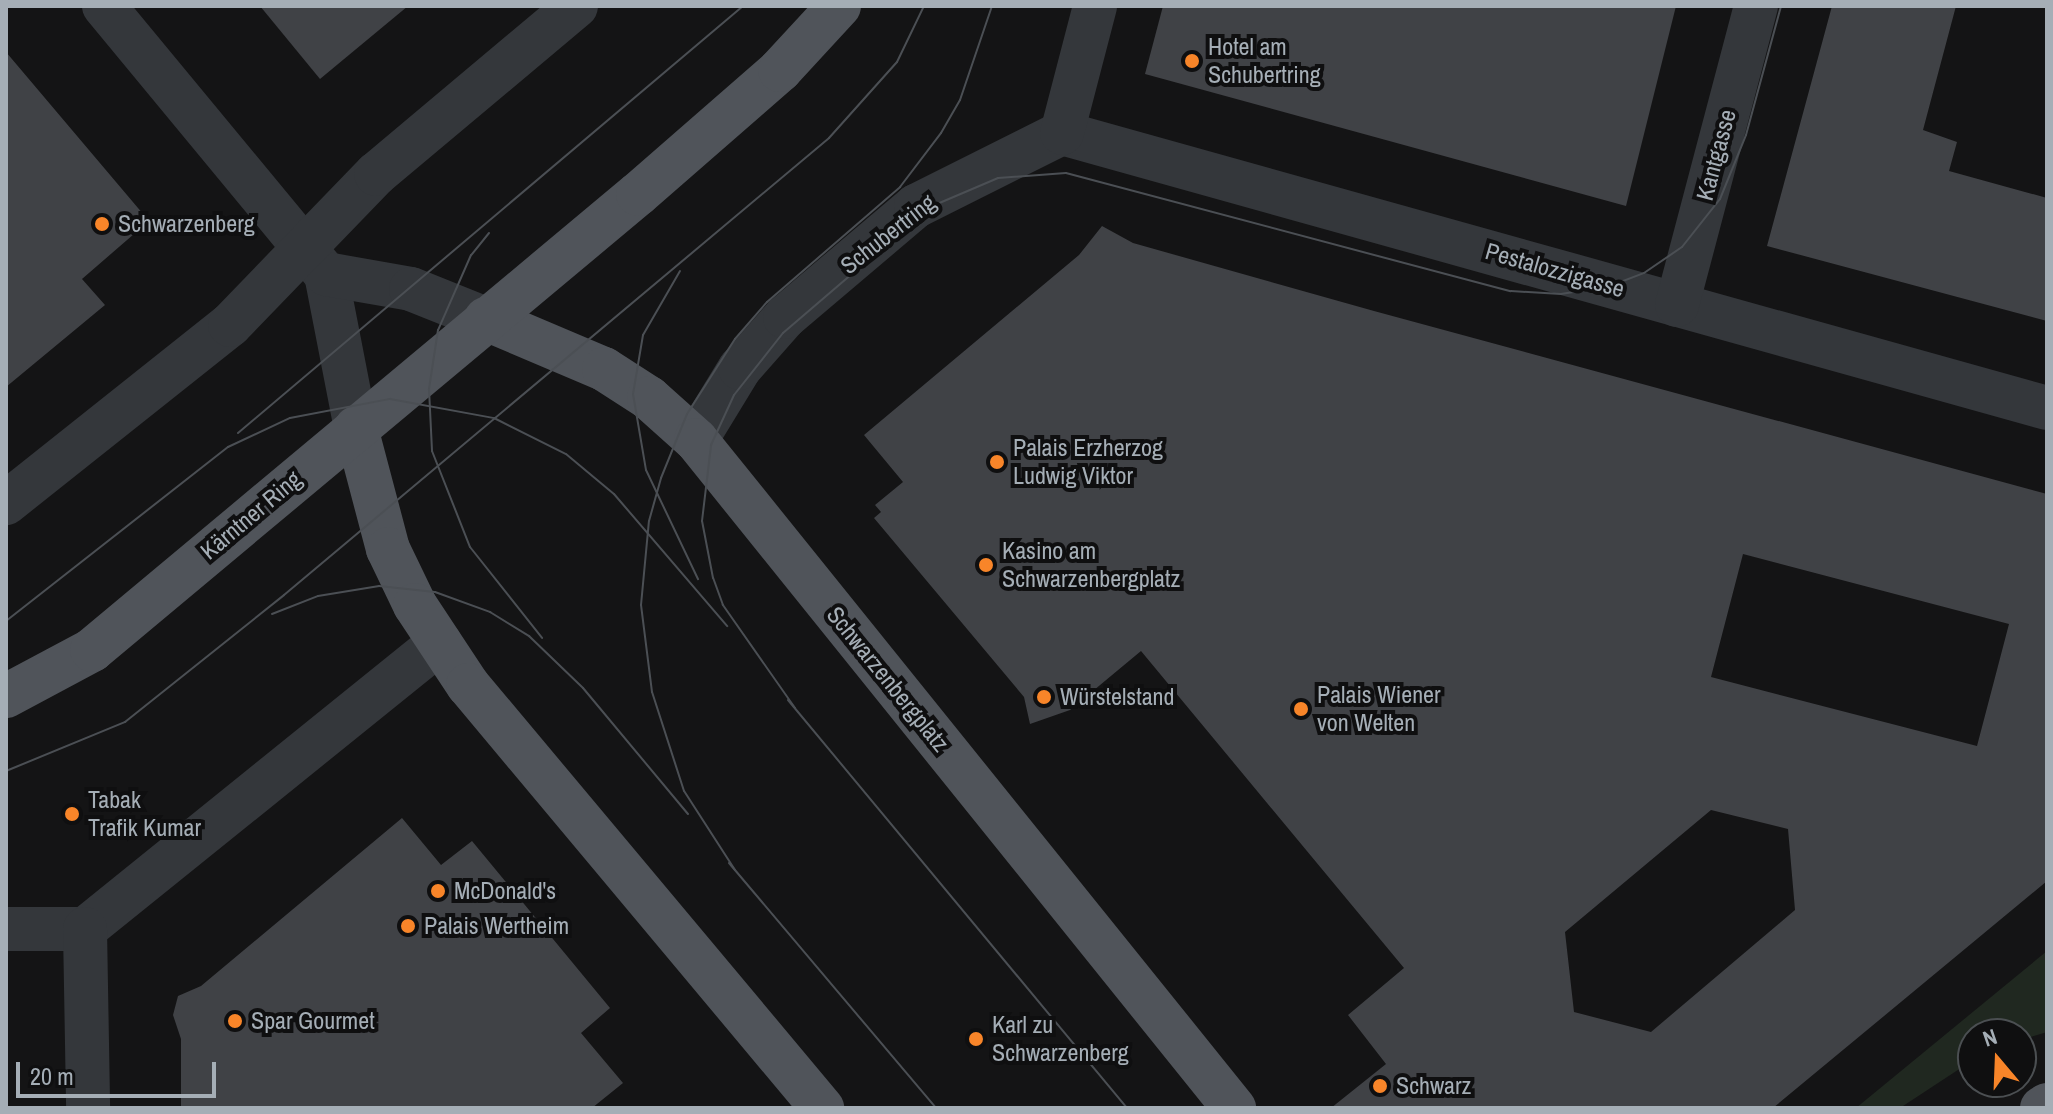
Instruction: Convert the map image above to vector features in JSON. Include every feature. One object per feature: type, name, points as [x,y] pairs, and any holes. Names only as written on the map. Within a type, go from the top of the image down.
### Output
[{"type":"main road","points":[[486,319],[780,70],[839,6]]},
{"type":"main road","name":"Kärntner Ring","points":[[6,696],[92,650],[486,319]]},
{"type":"main road","name":"Schwarzenbergplatz","points":[[486,319],[604,369],[649,398],[696,440],[1234,1108]]},
{"type":"main road","points":[[356,428],[384,538],[440,643],[822,1108]]},
{"type":"main road","points":[[2042,1108],[2047,1105]]},
{"type":"street","points":[[104,6],[314,260],[356,428]]},
{"type":"street","points":[[6,503],[314,260],[376,174],[576,6]]},
{"type":"street","points":[[1062,133],[1095,6]]},
{"type":"street","name":"Kantgasse","points":[[1677,305],[1756,6]]},
{"type":"street","name":"Pestalozzigasse","points":[[1062,133],[2047,408]]},
{"type":"street","name":"Schubertring","points":[[696,440],[740,368],[785,317],[916,206],[1062,133]]},
{"type":"street","points":[[314,260],[411,289],[486,319]]},
{"type":"street","points":[[6,929],[85,929],[440,643]]},
{"type":"street","points":[[85,929],[88,1108]]},
{"type":"shaded area","points":[[2047,951],[2047,1032],[2037,1035],[2037,1018],[1965,1018]]},
{"type":"shaded area","points":[[1957,1025],[1957,1071],[1900,1108],[1856,1108]]},
{"type":"building","points":[[260,6],[408,6],[320,79]]},
{"type":"building","points":[[1163,6],[1676,6],[1626,206],[1145,74]]},
{"type":"building","points":[[1832,6],[1956,6],[1923,130],[1957,142],[1949,171],[2047,198],[2047,321],[1767,246]]},
{"type":"building","points":[[6,52],[149,221],[82,279],[105,305],[6,387]]},
{"type":"building","points":[[1102,226],[1133,243],[2047,494],[2047,881],[1773,1108],[1331,1108],[1386,1064],[1348,1015],[1404,968],[1141,651],[1070,710],[1030,724],[1024,697],[874,518],[881,512],[875,505],[903,482],[864,435],[1079,255]],"holes":[[[1743,554],[2009,624],[1977,746],[1711,677]],[[1711,810],[1788,829],[1795,910],[1651,1032],[1574,1012],[1565,932]]]},
{"type":"building","name":"Palais Wertheim","points":[[402,818],[441,865],[472,841],[610,1008],[581,1033],[623,1083],[592,1108],[181,1108],[181,1039],[173,1015],[178,996],[201,986]]},
{"type":"tram line","points":[[238,433],[743,6]]},
{"type":"tram line","points":[[6,771],[125,722],[284,595],[829,138],[897,62],[924,6]]},
{"type":"tram line","points":[[735,870],[684,791],[652,692],[641,605],[649,521],[661,478],[687,414],[735,339],[767,302],[900,187],[941,133],[960,100],[992,6]]},
{"type":"tram line","points":[[795,708],[723,605],[713,578],[702,521],[711,445],[734,395],[783,333],[930,207],[998,178],[1066,173],[1511,291],[1561,294],[1610,286],[1644,273],[1682,247],[1720,199],[1746,135],[1781,6]]},
{"type":"tram line","points":[[489,233],[471,255],[438,330],[429,389],[432,451],[470,547],[542,638]]},
{"type":"tram line","points":[[680,271],[643,335],[633,394],[646,470],[698,579]]},
{"type":"tram line","points":[[6,621],[228,447],[290,418],[390,399],[494,418],[566,454],[614,494],[727,626]]},
{"type":"tram line","points":[[272,614],[318,596],[379,586],[435,592],[490,612],[529,636],[583,688],[688,814]]},
{"type":"tram line","points":[[788,700],[1127,1108]]},
{"type":"tram line","points":[[729,863],[936,1108]]},
{"type":"place","name":"Hotel am Schubertring","points":[[1192,61]]},
{"type":"place","name":"Schwarzenberg","points":[[102,224]]},
{"type":"place","name":"Palais Erzherzog Ludwig Viktor","points":[[997,462]]},
{"type":"place","name":"Kasino am Schwarzenbergplatz","points":[[986,565]]},
{"type":"place","name":"Würstelstand","points":[[1044,697]]},
{"type":"place","name":"Palais Wiener von Welten","points":[[1301,709]]},
{"type":"place","name":"Tabak Trafik Kumar","points":[[72,814]]},
{"type":"place","name":"McDonald's","points":[[438,891]]},
{"type":"place","name":"Palais Wertheim","points":[[408,926]]},
{"type":"place","name":"Spar Gourmet","points":[[235,1021]]},
{"type":"place","name":"Karl zu Schwarzenberg","points":[[976,1039]]},
{"type":"place","name":"Schwarz","points":[[1380,1086]]}]
